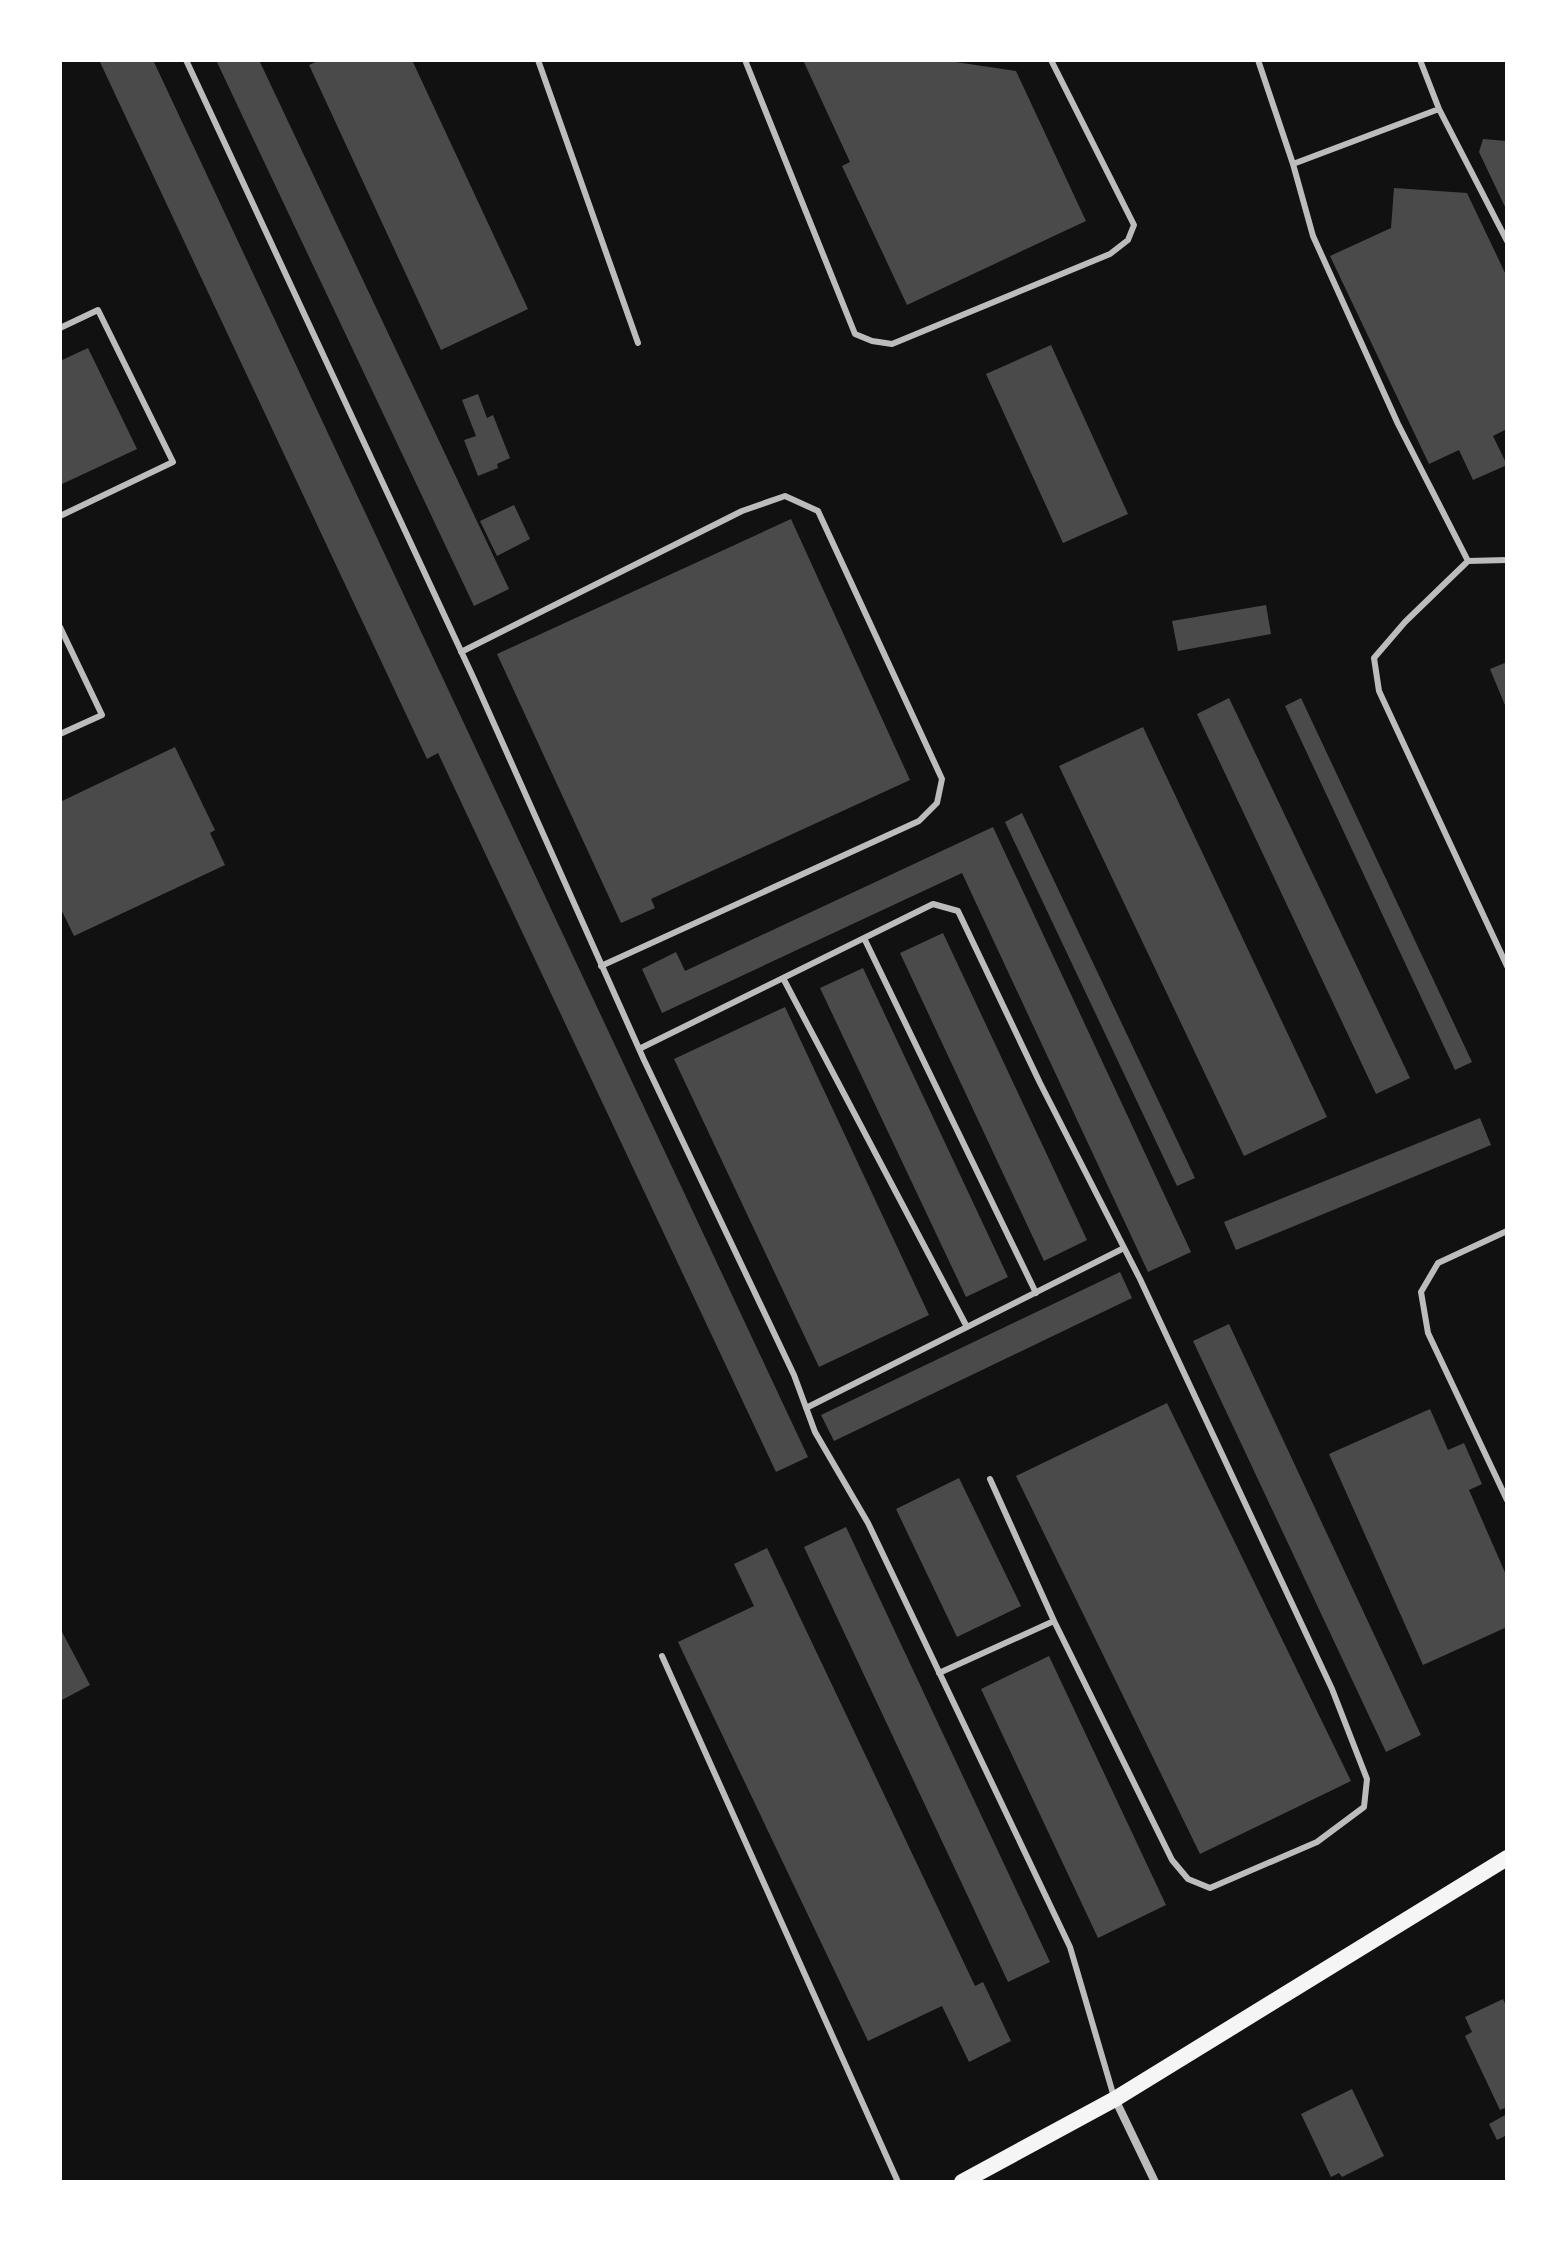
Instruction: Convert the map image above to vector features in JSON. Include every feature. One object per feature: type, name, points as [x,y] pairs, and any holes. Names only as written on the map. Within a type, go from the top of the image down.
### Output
[{"type":"main road","points":[[962,2182],[1115,2099],[1507,1858]]},
{"type":"street","points":[[1115,2099],[1155,2182]]},
{"type":"lane","points":[[186,60],[461,652],[639,1049],[794,1375],[815,1432],[868,1523],[1070,1947],[1115,2099]]},
{"type":"lane","points":[[538,60],[638,343]]},
{"type":"lane","points":[[745,60],[855,334],[892,344],[1110,254],[1128,240],[1134,225],[1051,60]]},
{"type":"lane","points":[[1258,60],[1313,236],[1398,424],[1468,561]]},
{"type":"lane","points":[[1420,60],[1439,109],[1507,241]]},
{"type":"lane","points":[[1293,164],[1439,109]]},
{"type":"lane","points":[[60,328],[98,310],[173,462],[60,516]]},
{"type":"lane","points":[[461,652],[742,511],[785,496],[818,511],[942,779],[937,803],[919,821],[601,966]]},
{"type":"lane","points":[[1507,560],[1468,561],[1405,622],[1374,658],[1379,691],[1507,966]]},
{"type":"lane","points":[[60,627],[102,715],[60,734]]},
{"type":"lane","points":[[639,1049],[933,904],[958,911],[1040,1083],[1124,1248],[1332,1689],[1367,1779],[1364,1807],[1317,1842],[1210,1888],[1188,1879],[1172,1860],[1054,1621],[990,1479]]},
{"type":"lane","points":[[864,938],[1036,1293]]},
{"type":"lane","points":[[783,978],[967,1327]]},
{"type":"lane","points":[[1507,1231],[1438,1263],[1421,1292],[1428,1333],[1507,1500]]},
{"type":"lane","points":[[806,1408],[1124,1248]]},
{"type":"lane","points":[[939,1673],[1054,1621]]},
{"type":"lane","points":[[662,1656],[898,2182]]},
{"type":"building","points":[[99,60],[153,60],[808,1457],[776,1472],[438,753],[427,759]]},
{"type":"building","points":[[216,60],[259,60],[509,589],[474,606]]},
{"type":"building","points":[[320,60],[412,60],[528,309],[441,350],[309,65]]},
{"type":"building","points":[[803,60],[942,60],[1016,71],[1086,221],[907,305],[842,166],[850,162]]},
{"type":"building","points":[[1483,139],[1507,141],[1507,211],[1479,152]]},
{"type":"building","points":[[1394,188],[1467,193],[1507,277],[1507,429],[1493,436],[1507,465],[1473,480],[1459,450],[1429,464],[1330,256],[1391,228]]},
{"type":"building","points":[[1051,345],[1128,514],[1063,543],[986,374]]},
{"type":"building","points":[[88,348],[137,449],[60,485],[60,361]]},
{"type":"building","points":[[478,394],[487,418],[493,415],[510,458],[497,464],[498,468],[478,476],[464,440],[476,436],[462,400]]},
{"type":"building","points":[[514,505],[530,539],[497,556],[480,521]]},
{"type":"building","points":[[791,519],[910,780],[651,899],[655,908],[621,923],[497,654]]},
{"type":"building","points":[[1266,605],[1271,634],[1178,651],[1172,621]]},
{"type":"building","points":[[1507,662],[1507,710],[1490,669]]},
{"type":"building","points":[[1229,698],[1410,1078],[1376,1094],[1197,714]]},
{"type":"building","points":[[1301,698],[1472,1062],[1455,1070],[1285,706]]},
{"type":"building","points":[[1143,727],[1327,1117],[1244,1156],[1059,766]]},
{"type":"building","points":[[175,747],[215,830],[210,833],[225,865],[74,936],[60,907],[60,802]]},
{"type":"building","points":[[1022,813],[1195,1178],[1177,1186],[1005,822]]},
{"type":"building","points":[[993,827],[1191,1252],[1148,1272],[962,873],[662,1013],[642,969],[676,952],[685,971]]},
{"type":"building","points":[[943,933],[1087,1240],[1044,1261],[900,953]]},
{"type":"building","points":[[863,968],[1008,1277],[966,1297],[820,988]]},
{"type":"building","points":[[785,1007],[929,1315],[819,1367],[674,1059]]},
{"type":"building","points":[[1480,1118],[1491,1145],[1236,1250],[1224,1222]]},
{"type":"building","points":[[1120,1272],[1132,1298],[834,1441],[821,1415]]},
{"type":"building","points":[[1229,1324],[1421,1735],[1386,1752],[1193,1341]]},
{"type":"building","points":[[1167,1403],[1351,1781],[1200,1854],[1016,1476]]},
{"type":"building","points":[[1430,1409],[1448,1450],[1464,1443],[1482,1484],[1469,1490],[1507,1577],[1507,1627],[1423,1665],[1329,1454]]},
{"type":"building","points":[[959,1478],[1021,1606],[957,1637],[896,1509]]},
{"type":"building","points":[[846,1527],[1050,1962],[1008,1982],[804,1547]]},
{"type":"building","points":[[767,1548],[975,1986],[983,1982],[1011,2041],[969,2062],[942,2006],[868,2041],[678,1642],[754,1606],[734,1564]]},
{"type":"building","points":[[60,1628],[90,1685],[60,1701]]},
{"type":"building","points":[[1049,1656],[1166,1905],[1098,1938],[981,1689]]},
{"type":"building","points":[[1503,1999],[1507,2008],[1507,2107],[1500,2110],[1465,2036],[1472,2032],[1465,2017]]},
{"type":"building","points":[[1352,2089],[1384,2156],[1342,2177],[1339,2173],[1331,2177],[1301,2114]]},
{"type":"building","points":[[1507,2114],[1507,2135],[1497,2140],[1489,2124]]}]
